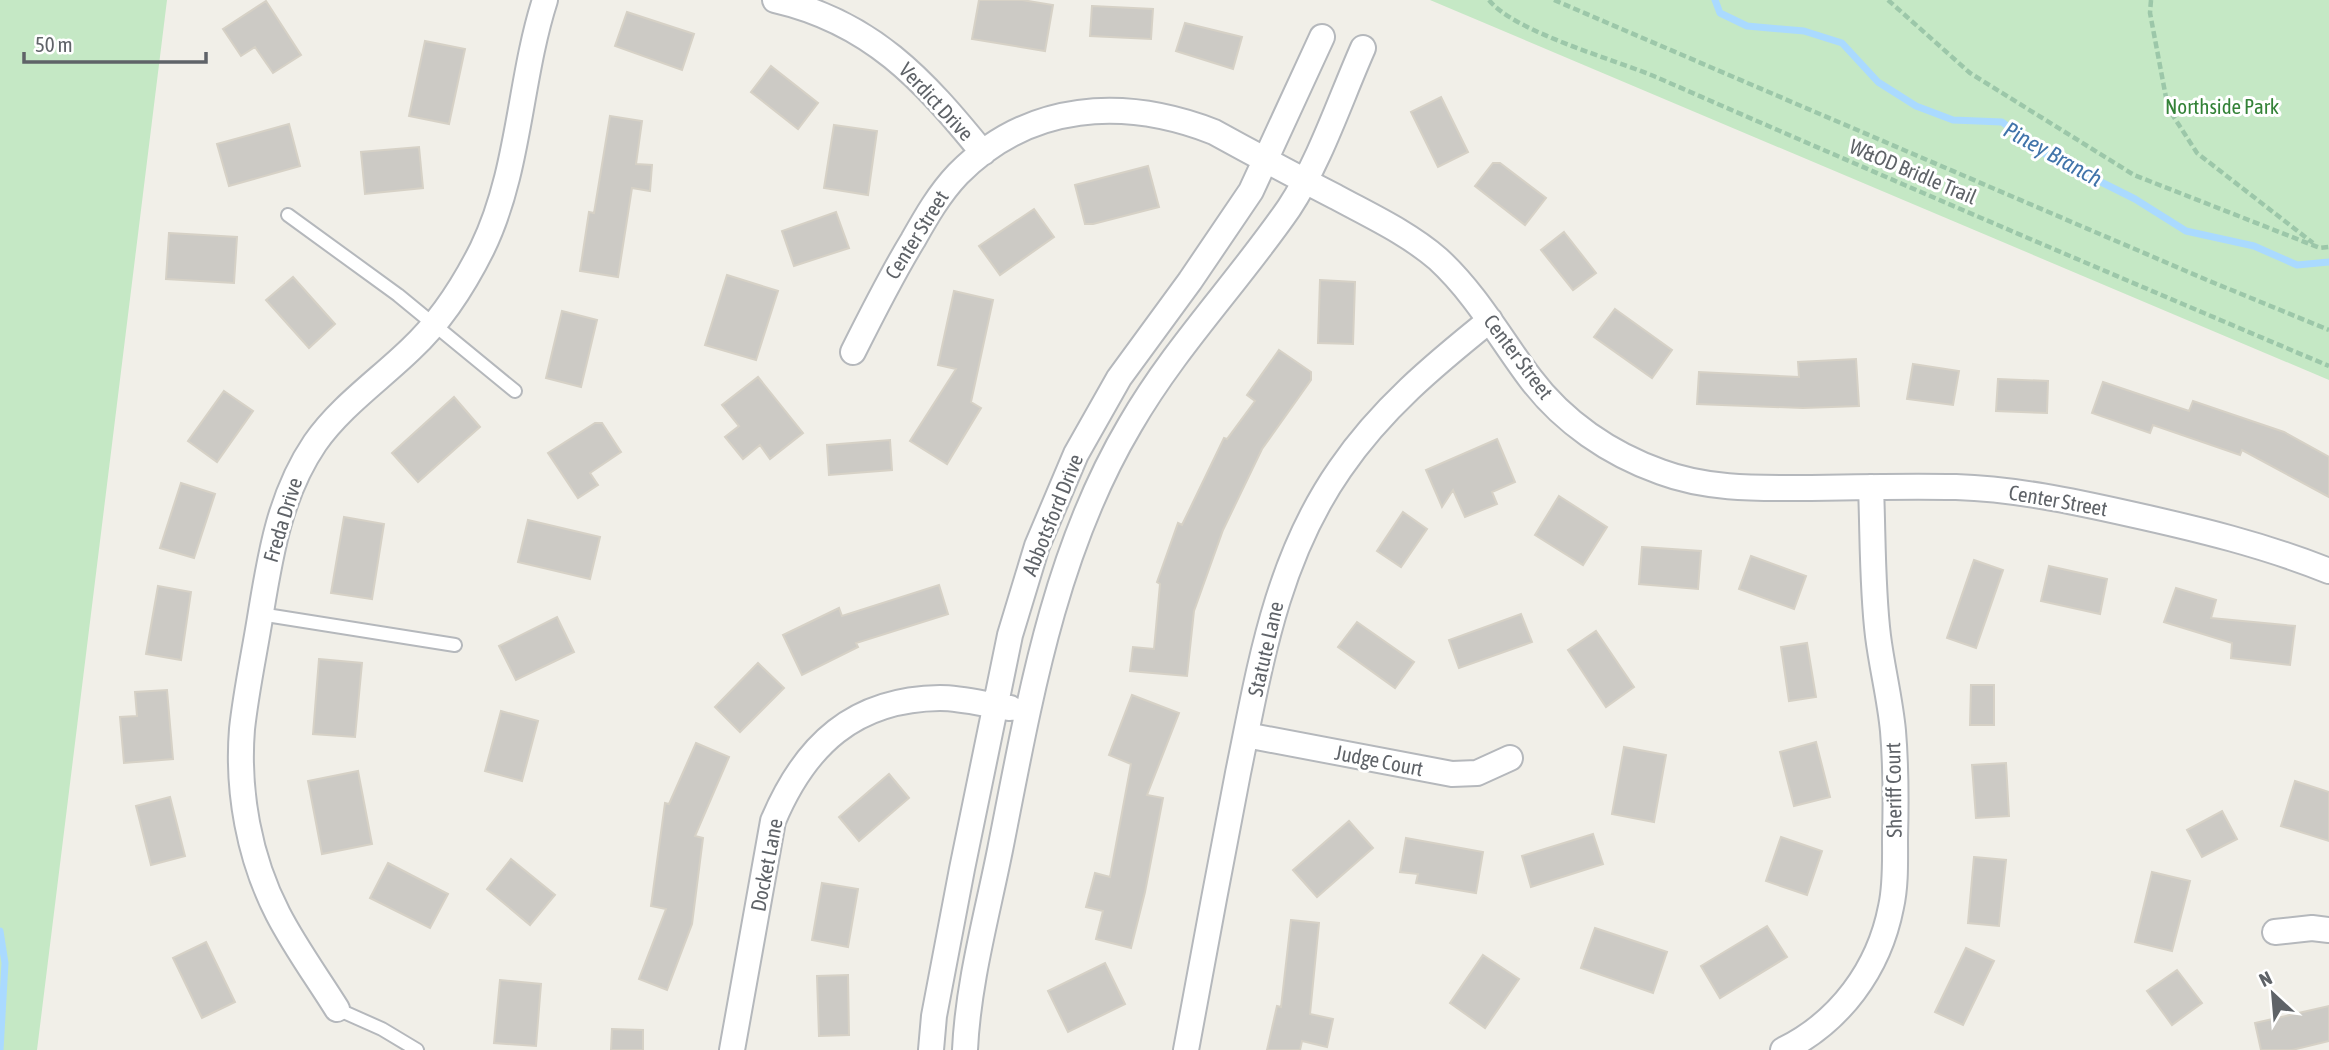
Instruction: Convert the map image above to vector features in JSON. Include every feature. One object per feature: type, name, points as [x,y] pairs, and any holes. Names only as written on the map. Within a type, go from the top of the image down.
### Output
[{"type":"street","name":"Freda Drive","points":[[337,1009],[276,911],[260,871],[247,824],[241,777],[242,729],[269,562],[279,522],[298,470],[317,441],[345,408],[413,348],[435,323],[462,285],[482,248],[498,208],[520,122],[534,35],[545,0]]},
{"type":"street","name":"Verdict Drive","points":[[775,0],[832,19],[872,41],[926,85],[983,153]]},
{"type":"street","name":"Abbotsford Drive","points":[[931,1050],[939,989],[995,706],[1010,635],[1037,546],[1076,454],[1119,378],[1251,191],[1322,37]]},
{"type":"street","name":"Abbotsford Drive","points":[[965,1050],[977,963],[1028,711],[1047,626],[1065,568],[1094,496],[1128,428],[1160,376],[1272,231],[1305,181],[1363,48]]},
{"type":"street","name":"Center Street","points":[[853,352],[886,285],[935,201],[958,174],[983,153],[1014,133],[1049,119],[1086,111],[1123,109],[1182,119],[1214,132],[1403,233],[1436,258],[1465,287],[1531,380],[1559,412],[1593,438],[1626,458],[1664,473],[1748,488],[1958,487],[2058,498],[2219,533],[2287,554],[2329,571]]},
{"type":"street","name":"Statute Lane","points":[[1186,1050],[1246,735],[1270,621],[1287,568],[1311,517],[1339,470],[1370,428],[1409,387],[1490,320]]},
{"type":"street","name":"Sheriff Court","points":[[1783,1050],[1830,1020],[1853,994],[1870,968],[1883,939],[1892,905],[1896,799],[1893,730],[1878,634],[1871,487]]},
{"type":"street","name":"Docket Lane","points":[[732,1050],[773,821],[786,789],[802,764],[840,729],[879,708],[910,700],[943,698],[1028,711]]},
{"type":"street","name":"Judge Court","points":[[1246,735],[1452,774],[1477,773],[1510,758]]},
{"type":"street","points":[[2275,932],[2312,928],[2329,930]]},
{"type":"lane","points":[[288,215],[435,323],[515,391]]},
{"type":"lane","points":[[260,614],[455,645]]},
{"type":"lane","points":[[337,1009],[382,1029],[417,1050]]},
{"type":"path","name":"W&OD Bridle Trail","points":[[1489,0],[1495,8],[1533,29],[1643,72],[2329,366]]},
{"type":"path","points":[[1554,0],[2194,275],[2329,330]]},
{"type":"path","points":[[1888,0],[1970,72],[2134,175],[2320,248],[2329,247]]},
{"type":"path","points":[[2151,0],[2150,12],[2168,108],[2197,153],[2320,248]]},
{"type":"green space","points":[[0,0],[167,0],[37,1050],[0,1050]]},
{"type":"green space","name":"Northside Park","points":[[1430,0],[2329,0],[2329,380]]},
{"type":"building","points":[[979,0],[1022,0],[1053,5],[1045,51],[972,39]]},
{"type":"building","points":[[266,1],[301,55],[273,73],[255,47],[241,56],[223,29]]},
{"type":"building","points":[[1092,6],[1153,9],[1151,39],[1090,36]]},
{"type":"building","points":[[627,12],[694,34],[682,70],[615,46]]},
{"type":"building","points":[[1185,23],[1242,37],[1233,69],[1176,51]]},
{"type":"building","points":[[425,41],[465,49],[449,124],[409,116]]},
{"type":"building","points":[[771,66],[818,103],[798,129],[751,92]]},
{"type":"building","points":[[1441,97],[1468,152],[1438,167],[1411,112]]},
{"type":"building","points":[[610,116],[642,121],[636,164],[652,165],[650,191],[632,188],[618,277],[580,271],[589,212],[594,213]]},
{"type":"building","points":[[289,124],[300,166],[229,186],[217,144]]},
{"type":"building","points":[[834,125],[877,131],[868,195],[824,188]]},
{"type":"building","points":[[419,147],[423,188],[365,194],[361,152]]},
{"type":"building","points":[[1493,163],[1500,163],[1546,198],[1525,225],[1475,186]]},
{"type":"building","points":[[1148,166],[1159,207],[1085,224],[1075,185]]},
{"type":"building","points":[[1034,209],[1054,237],[1000,275],[979,246]]},
{"type":"building","points":[[836,212],[849,248],[794,266],[782,231]]},
{"type":"building","points":[[1564,232],[1596,273],[1573,290],[1541,250]]},
{"type":"building","points":[[169,233],[237,237],[234,283],[166,279]]},
{"type":"building","points":[[727,275],[778,291],[756,360],[705,345]]},
{"type":"building","points":[[293,277],[335,324],[309,348],[266,300]]},
{"type":"building","points":[[1320,280],[1355,282],[1353,344],[1318,343]]},
{"type":"building","points":[[954,291],[993,300],[971,402],[981,408],[947,464],[910,441],[956,369],[938,365]]},
{"type":"building","points":[[1615,309],[1672,350],[1652,378],[1594,337]]},
{"type":"building","points":[[562,311],[597,320],[581,387],[546,378]]},
{"type":"building","points":[[1279,350],[1311,372],[1311,380],[1262,449],[1223,530],[1194,611],[1187,676],[1130,671],[1133,647],[1154,649],[1160,584],[1157,582],[1178,523],[1182,525],[1224,438],[1227,439],[1255,401],[1247,395]]},
{"type":"building","points":[[1856,359],[1859,406],[1803,408],[1697,404],[1699,372],[1799,377],[1798,362]]},
{"type":"building","points":[[1913,364],[1959,371],[1953,405],[1907,399]]},
{"type":"building","points":[[758,377],[803,433],[770,459],[760,445],[743,459],[725,437],[739,426],[722,405]]},
{"type":"building","points":[[1998,379],[2048,381],[2047,413],[1996,411]]},
{"type":"building","points":[[2103,382],[2189,411],[2193,401],[2284,432],[2329,457],[2329,497],[2242,450],[2240,455],[2153,425],[2150,433],[2092,413]]},
{"type":"building","points":[[224,391],[253,411],[217,462],[188,441]]},
{"type":"building","points":[[454,397],[480,427],[418,482],[392,453]]},
{"type":"building","points":[[595,423],[602,423],[621,452],[590,473],[598,485],[578,498],[548,453]]},
{"type":"building","points":[[1497,439],[1515,482],[1492,492],[1497,504],[1465,517],[1453,490],[1442,507],[1426,470]]},
{"type":"building","points":[[890,440],[892,470],[829,475],[827,445]]},
{"type":"building","points":[[181,483],[215,494],[194,558],[160,548]]},
{"type":"building","points":[[1559,496],[1607,527],[1583,565],[1535,535]]},
{"type":"building","points":[[1403,512],[1427,529],[1401,567],[1377,551]]},
{"type":"building","points":[[344,517],[384,524],[372,599],[331,593]]},
{"type":"building","points":[[528,520],[600,537],[590,579],[518,562]]},
{"type":"building","points":[[1642,547],[1701,551],[1698,589],[1639,584]]},
{"type":"building","points":[[1751,556],[1806,576],[1794,609],[1739,589]]},
{"type":"building","points":[[1974,560],[2003,570],[1976,648],[1947,638]]},
{"type":"building","points":[[2049,566],[2107,579],[2100,614],[2041,601]]},
{"type":"building","points":[[939,585],[948,614],[856,643],[858,647],[802,675],[783,635],[839,608],[842,616]]},
{"type":"building","points":[[158,586],[191,592],[181,660],[146,654]]},
{"type":"building","points":[[2176,588],[2216,600],[2211,618],[2295,626],[2290,665],[2231,658],[2232,643],[2164,622]]},
{"type":"building","points":[[1521,614],[1532,642],[1459,668],[1449,640]]},
{"type":"building","points":[[557,617],[574,652],[516,680],[499,646]]},
{"type":"building","points":[[1357,622],[1414,662],[1395,688],[1338,647]]},
{"type":"building","points":[[1596,631],[1634,687],[1606,707],[1568,650]]},
{"type":"building","points":[[1807,643],[1816,697],[1789,701],[1781,647]]},
{"type":"building","points":[[319,659],[362,663],[355,737],[313,734]]},
{"type":"building","points":[[758,663],[784,688],[740,732],[715,707]]},
{"type":"building","points":[[1971,685],[1994,685],[1994,725],[1970,725]]},
{"type":"building","points":[[167,690],[173,759],[124,763],[120,717],[137,716],[135,692]]},
{"type":"building","points":[[1132,695],[1179,713],[1147,795],[1163,798],[1131,948],[1096,939],[1103,911],[1086,907],[1095,873],[1110,877],[1131,764],[1109,755]]},
{"type":"building","points":[[501,711],[538,721],[522,781],[485,771]]},
{"type":"building","points":[[1816,742],[1830,797],[1794,806],[1780,752]]},
{"type":"building","points":[[696,743],[729,757],[695,836],[703,838],[692,924],[667,990],[639,979],[666,909],[651,906],[665,803],[669,804]]},
{"type":"building","points":[[1624,747],[1666,755],[1654,822],[1612,814]]},
{"type":"building","points":[[2006,763],[2009,816],[1976,818],[1972,765]]},
{"type":"building","points":[[358,771],[372,844],[322,854],[308,781]]},
{"type":"building","points":[[889,774],[909,798],[859,841],[839,817]]},
{"type":"building","points":[[2295,781],[2329,792],[2329,841],[2281,826]]},
{"type":"building","points":[[170,797],[185,856],[151,865],[136,806]]},
{"type":"building","points":[[2222,811],[2237,839],[2202,857],[2187,830]]},
{"type":"building","points":[[1349,821],[1373,848],[1317,897],[1293,870]]},
{"type":"building","points":[[1593,834],[1603,864],[1531,887],[1522,856]]},
{"type":"building","points":[[1781,837],[1822,851],[1807,895],[1766,881]]},
{"type":"building","points":[[1406,838],[1483,852],[1476,893],[1416,883],[1418,874],[1400,872]]},
{"type":"building","points":[[1974,857],[2006,860],[1999,926],[1968,923]]},
{"type":"building","points":[[511,859],[555,895],[530,925],[487,889]]},
{"type":"building","points":[[388,863],[448,894],[430,928],[370,898]]},
{"type":"building","points":[[2152,872],[2190,881],[2172,951],[2135,942]]},
{"type":"building","points":[[822,883],[858,889],[848,947],[812,940]]},
{"type":"building","points":[[1291,920],[1319,923],[1310,1014],[1333,1019],[1327,1047],[1302,1041],[1300,1050],[1267,1050],[1277,1006],[1281,1007]]},
{"type":"building","points":[[1767,926],[1787,957],[1720,998],[1701,966]]},
{"type":"building","points":[[1595,928],[1667,952],[1653,993],[1581,968]]},
{"type":"building","points":[[206,942],[235,1002],[202,1018],[173,958]]},
{"type":"building","points":[[1966,948],[1994,961],[1963,1025],[1935,1012]]},
{"type":"building","points":[[1483,955],[1519,979],[1485,1028],[1450,1003]]},
{"type":"building","points":[[1105,963],[1125,1004],[1068,1032],[1048,991]]},
{"type":"building","points":[[2177,970],[2202,1003],[2172,1025],[2147,991]]},
{"type":"building","points":[[848,975],[849,1035],[819,1036],[817,976]]},
{"type":"building","points":[[500,980],[541,984],[536,1046],[494,1043]]},
{"type":"building","points":[[2329,1006],[2329,1041],[2292,1050],[2261,1050],[2255,1023]]},
{"type":"building","points":[[612,1029],[643,1030],[643,1050],[611,1050]]},
{"type":"waterway","name":"Piney Branch","points":[[1715,0],[1720,13],[1747,26],[1804,31],[1842,43],[1878,82],[1916,106],[1953,120],[2002,122],[2045,154],[2135,199],[2186,231],[2254,246],[2297,265],[2329,262]]},
{"type":"waterway","points":[[0,931],[5,963],[0,1050]]}]
